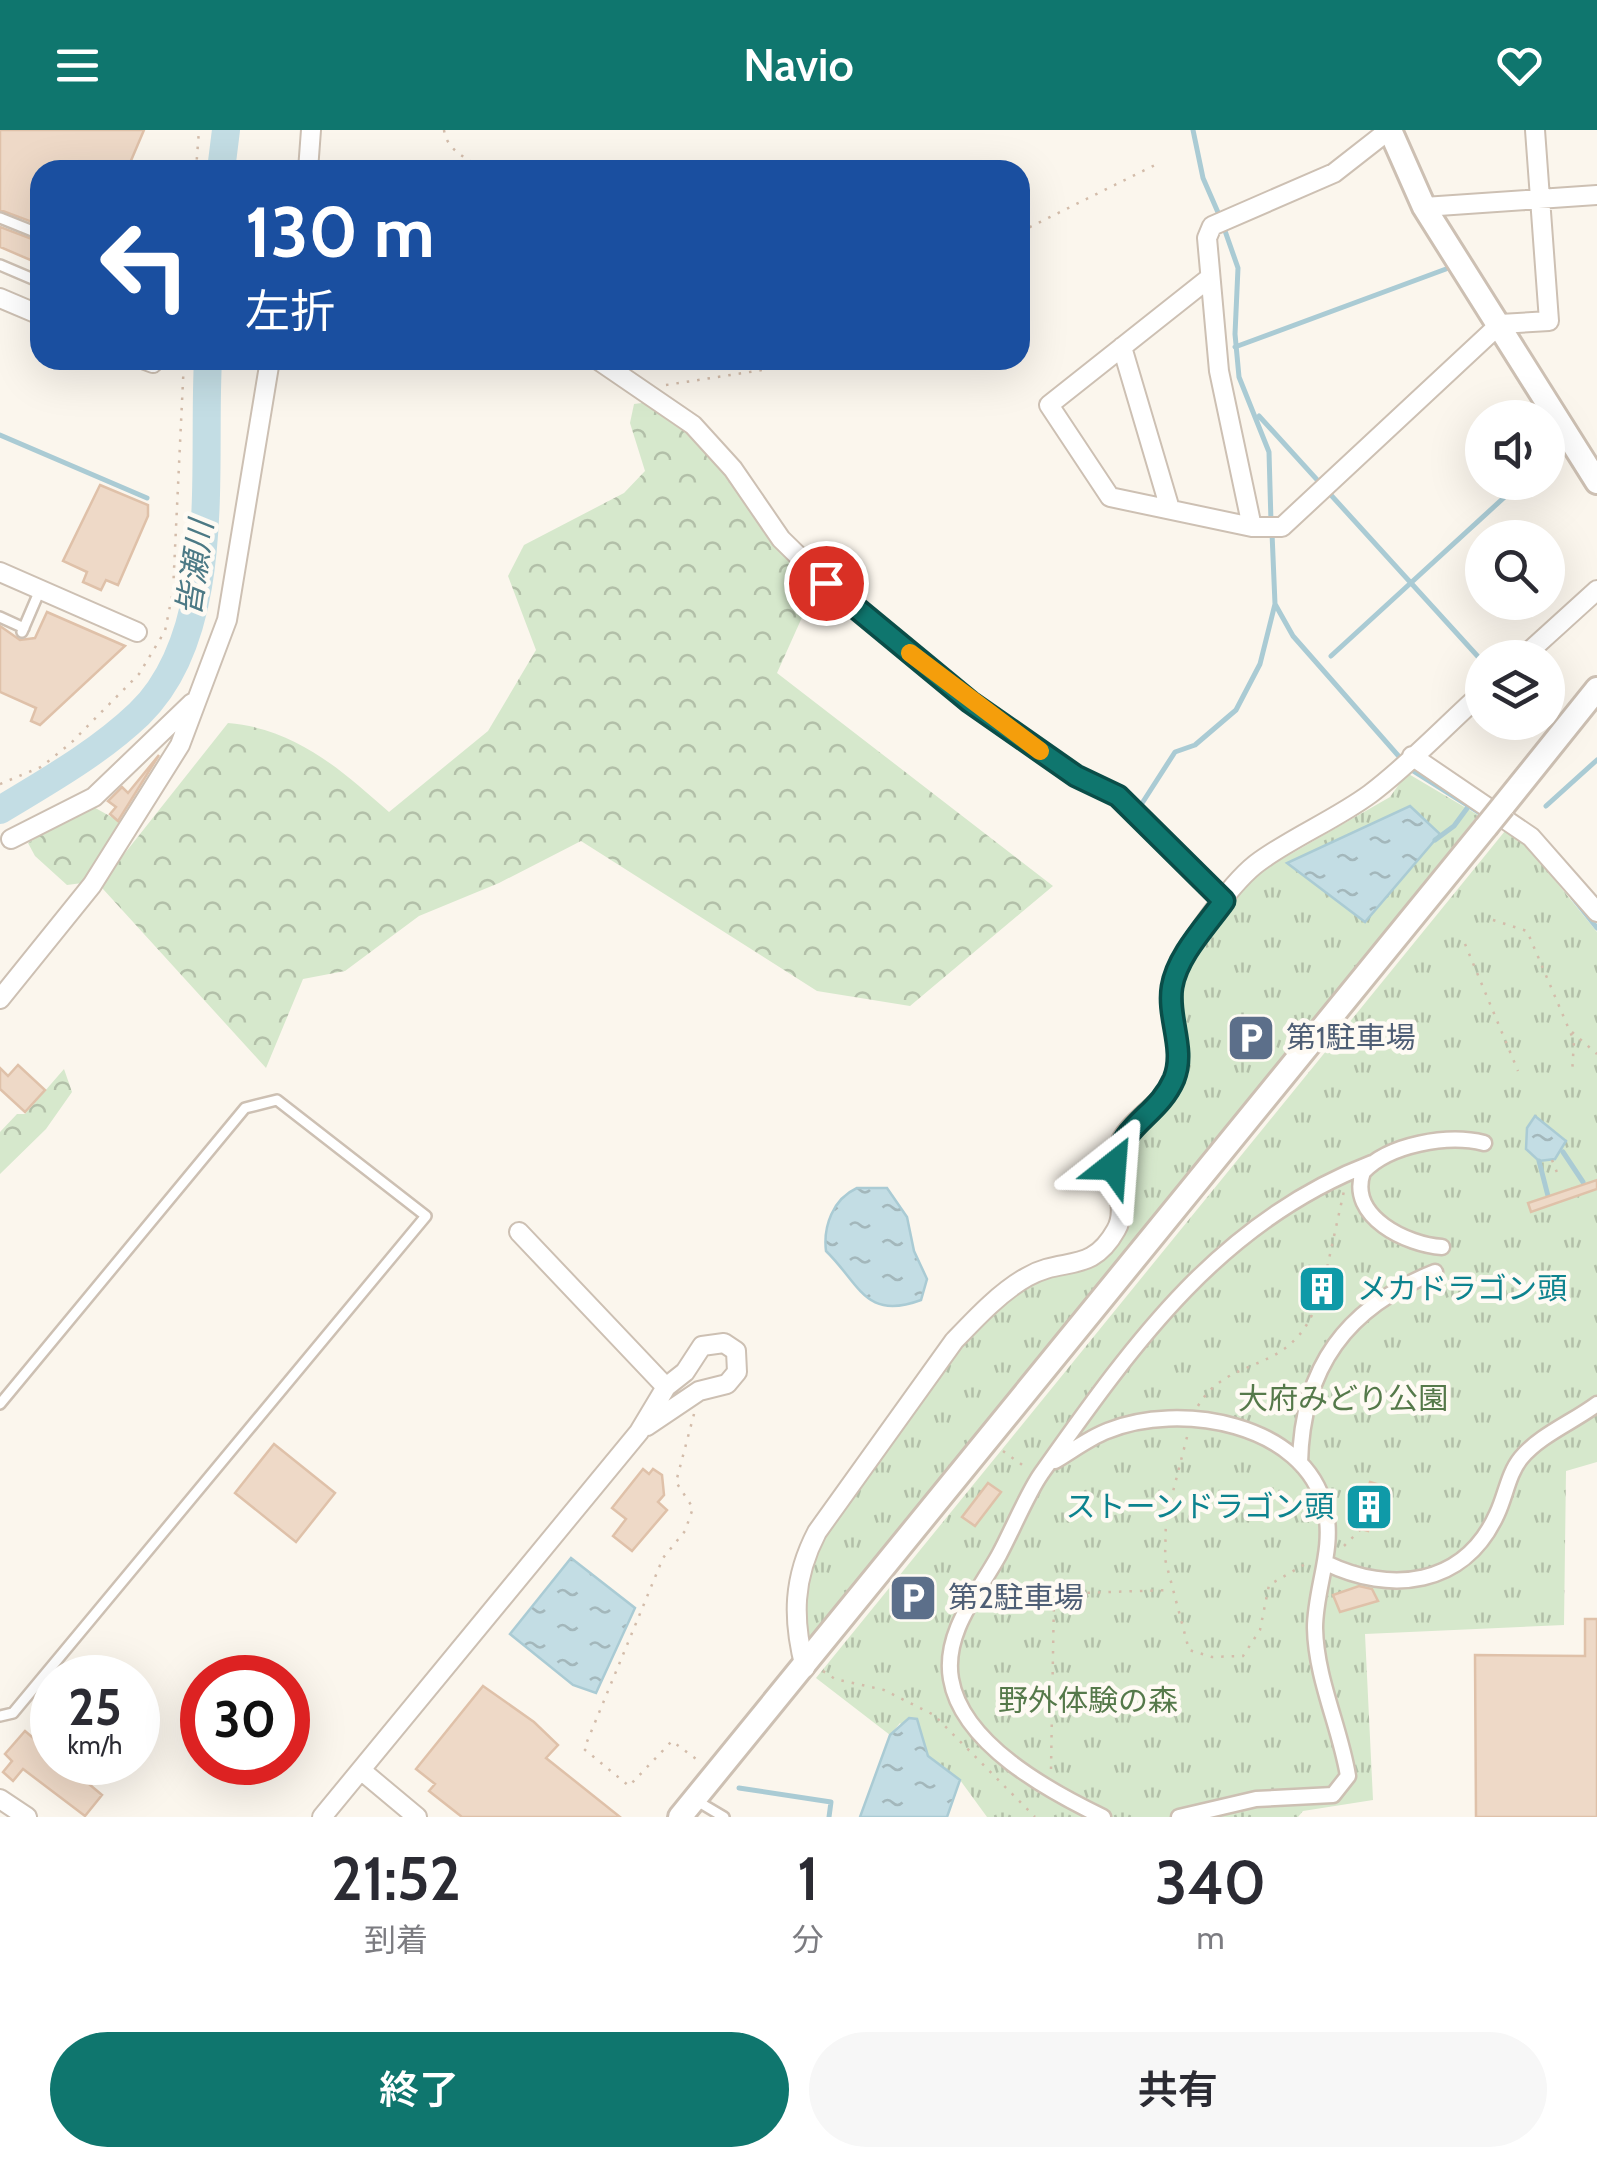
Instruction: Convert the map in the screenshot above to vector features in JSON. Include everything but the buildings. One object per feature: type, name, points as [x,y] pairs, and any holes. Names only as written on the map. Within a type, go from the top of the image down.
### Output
[{"type":"street","points":[[309,160],[311,130]]},
{"type":"street","points":[[1266,527],[1219,372],[1207,238],[1212,226],[1334,173],[1390,130],[1424,206],[1597,482]]},
{"type":"street","points":[[1208,279],[1049,405],[1110,497],[1125,504],[1266,527],[1326,486],[1500,324],[1550,321],[1535,130]]},
{"type":"street","points":[[1424,206],[1597,195]]},
{"type":"street","points":[[0,298],[30,312]]},
{"type":"street","points":[[1122,348],[1170,509]]},
{"type":"street","points":[[0,1000],[130,832],[180,744],[228,620],[268,370]]},
{"type":"street","points":[[612,370],[692,425],[733,470],[782,539],[826,583],[970,702],[1076,776],[1118,796],[1224,901]]},
{"type":"street","points":[[0,572],[138,632]]},
{"type":"street","points":[[1542,640],[1597,590]]},
{"type":"street","points":[[688,1808],[990,1442],[1191,1184],[1597,689]]},
{"type":"street","points":[[11,839],[94,797],[196,700]]},
{"type":"street","points":[[807,1665],[795,1629],[794,1600],[804,1557],[817,1532],[954,1341],[1029,1275],[1091,1261],[1116,1230],[1122,1216],[1113,1166],[1118,1146],[1125,1133],[1165,1097],[1176,1075],[1179,1055],[1172,984],[1178,967],[1257,862],[1368,796],[1465,708]]},
{"type":"street","points":[[1407,761],[1531,837],[1597,912]]},
{"type":"street","points":[[1103,1817],[1051,1792],[996,1750],[954,1692],[949,1647],[1038,1477],[1163,1310],[1221,1254],[1282,1207],[1319,1183],[1415,1146],[1450,1140],[1484,1143]]},
{"type":"street","points":[[1372,1163],[1360,1180],[1374,1216],[1397,1236],[1442,1247]]},
{"type":"street","points":[[519,1232],[666,1387]]},
{"type":"street","points":[[1300,1463],[1306,1404],[1320,1368],[1340,1337],[1375,1302],[1436,1272]]},
{"type":"street","points":[[322,1817],[639,1432],[666,1387],[685,1372],[702,1346],[724,1342],[736,1351],[737,1372],[727,1384],[699,1391],[639,1432]]},
{"type":"street","points":[[1326,1558],[1384,1583],[1402,1584],[1438,1573],[1487,1532],[1512,1470],[1526,1452],[1597,1404]]},
{"type":"street","points":[[1050,1464],[1107,1431],[1163,1420],[1247,1429],[1275,1441],[1317,1480],[1328,1525],[1315,1628],[1348,1776],[1333,1795],[1256,1799],[1179,1817]]},
{"type":"street","points":[[362,1771],[417,1817]]},
{"type":"street","points":[[0,1799],[27,1817]]},
{"type":"lane","points":[[0,218],[30,230]]},
{"type":"lane","points":[[0,266],[30,278]]},
{"type":"lane","points":[[0,617],[23,630],[40,590]]},
{"type":"lane","points":[[0,1404],[245,1108],[277,1100],[426,1216],[13,1713],[0,1716]]},
{"type":"lane","points":[[688,1808],[724,1817]]},
{"type":"path","points":[[197,160],[199,130]]},
{"type":"path","points":[[444,130],[445,140],[469,160]]},
{"type":"path","points":[[1030,227],[1160,162]]},
{"type":"path","points":[[0,784],[41,767],[71,743],[139,674],[165,631],[173,590],[184,370]]},
{"type":"path","points":[[639,390],[764,370]]},
{"type":"path","points":[[1492,920],[1527,931],[1574,1040],[1572,1074]]},
{"type":"path","points":[[1465,944],[1518,1071]]},
{"type":"path","points":[[1570,1031],[1597,1054]]},
{"type":"path","points":[[1552,1160],[1558,1174]]},
{"type":"path","points":[[1325,1277],[1348,1172]]},
{"type":"path","points":[[1315,1310],[1318,1300]]},
{"type":"path","points":[[699,1391],[676,1482],[693,1508],[685,1530],[663,1558],[584,1749],[629,1786],[672,1741],[716,1774]]},
{"type":"path","points":[[990,1442],[1038,1477]]},
{"type":"path","points":[[1165,1558],[1190,1650],[1212,1656],[1243,1656],[1260,1630],[1269,1585],[1326,1558],[1361,1529]]},
{"type":"path","points":[[976,1596],[1171,1590]]},
{"type":"path","points":[[1051,1792],[1054,1596]]},
{"type":"path","points":[[807,1665],[834,1679],[913,1701],[934,1716],[1036,1817]]},
{"type":"green space","points":[[650,402],[691,431],[817,584],[777,673],[1053,886],[910,1006],[817,991],[581,841],[499,883],[419,916],[345,971],[303,979],[266,1068],[103,889],[102,882],[228,723],[275,733],[296,742],[389,812],[488,731],[536,650],[508,576],[524,545],[624,493],[645,471],[630,423],[634,404]]},
{"type":"green space","points":[[1407,773],[1478,815],[805,1650],[802,1586],[821,1535],[979,1323],[1032,1282],[1094,1265],[1128,1224],[1117,1163],[1123,1146],[1170,1099],[1182,973],[1251,877],[1390,797]]},
{"type":"green space","points":[[90,805],[124,824],[90,882],[67,885],[35,856],[28,843]]},
{"type":"green space","name":"大府みどり公園","points":[[1505,831],[1527,846],[1597,932],[1597,1462],[1566,1471],[1564,1625],[1365,1634],[1373,1800],[1303,1811],[1298,1817],[987,1817],[960,1780],[928,1756],[900,1723],[890,1735],[816,1678]]},
{"type":"green space","points":[[64,1069],[72,1092],[46,1129],[0,1174],[0,1132],[17,1114],[25,1114]]},
{"type":"water","points":[[1410,806],[1440,834],[1365,922],[1287,863]]},
{"type":"water","points":[[1535,1116],[1566,1141],[1555,1159],[1539,1161],[1526,1149],[1527,1128]]},
{"type":"water","points":[[857,1188],[887,1188],[907,1217],[914,1251],[927,1279],[921,1300],[887,1306],[875,1302],[856,1287],[826,1251],[831,1214]]},
{"type":"water","points":[[571,1558],[635,1608],[596,1693],[573,1685],[510,1634]]},
{"type":"water","points":[[909,1718],[917,1719],[928,1756],[960,1780],[947,1817],[860,1817],[890,1735]]},
{"type":"waterway","name":"皆瀬川","points":[[222,160],[226,130]]},
{"type":"waterway","points":[[1193,130],[1203,178],[1220,217]]},
{"type":"waterway","points":[[1224,228],[1238,268],[1235,334],[1239,377],[1269,452],[1271,522]]},
{"type":"waterway","points":[[1235,347],[1446,269]]},
{"type":"waterway","name":"皆瀬川","points":[[0,810],[107,741],[139,714],[166,680],[185,639],[197,594],[206,497],[208,370]]},
{"type":"waterway","points":[[1259,416],[1465,642]]},
{"type":"waterway","points":[[0,435],[147,498]]},
{"type":"waterway","points":[[1331,656],[1501,500]]},
{"type":"waterway","points":[[1272,533],[1275,604],[1293,636],[1410,769],[1486,817]]},
{"type":"waterway","points":[[1139,808],[1175,752],[1195,745],[1236,710],[1260,664],[1275,604]]},
{"type":"waterway","points":[[1546,806],[1597,760]]},
{"type":"waterway","points":[[1435,840],[1454,826],[1468,807]]},
{"type":"waterway","points":[[1573,898],[1597,928]]},
{"type":"waterway","points":[[1563,1152],[1583,1182]]},
{"type":"waterway","points":[[1539,1161],[1548,1196]]},
{"type":"waterway","points":[[739,1788],[831,1802],[829,1817]]},
{"type":"slow traffic","points":[[910,653],[970,702],[1040,751]]},
{"type":"place","name":"第1駐車場","points":[[1251,1038]]},
{"type":"place","name":"メカドラゴン頭","points":[[1322,1289]]},
{"type":"place","name":"ストーンドラゴン頭","points":[[1369,1507]]},
{"type":"place","name":"第2駐車場","points":[[913,1598]]},
{"type":"route","points":[[826,583],[970,702],[1076,776],[1118,796],[1224,901],[1178,967],[1172,984],[1179,1055],[1176,1075],[1165,1097],[1125,1133],[1113,1166]]},
{"type":"park label","name":"野外体験の森","points":[[1088,1701]]}]
